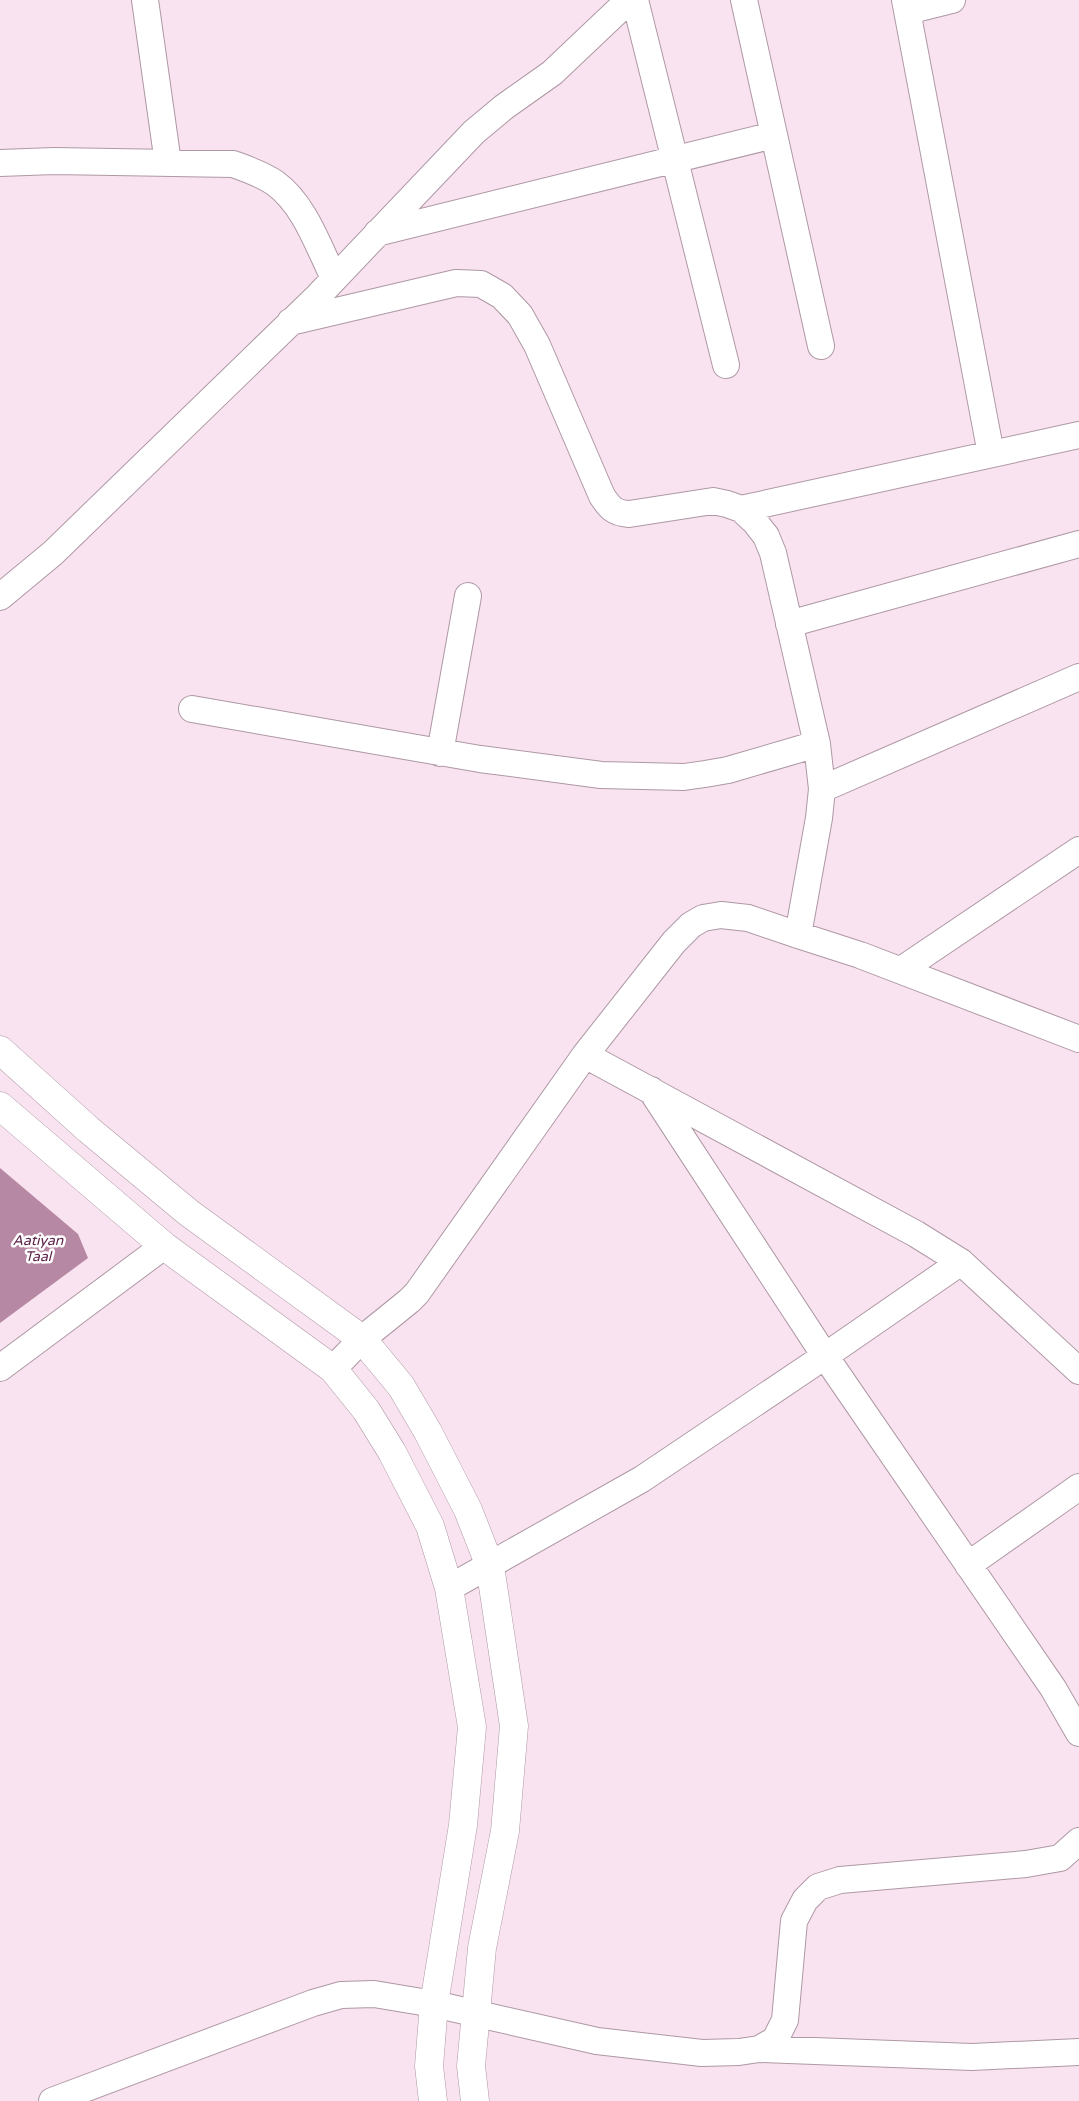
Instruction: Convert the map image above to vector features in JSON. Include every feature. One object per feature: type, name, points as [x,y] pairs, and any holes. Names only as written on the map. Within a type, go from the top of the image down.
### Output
[{"type":"street","points":[[145,0],[168,163]]},
{"type":"street","points":[[0,597],[60,546],[290,322],[474,132],[504,107],[552,73],[629,0]]},
{"type":"street","points":[[635,0],[726,365]]},
{"type":"street","points":[[744,0],[821,346]]},
{"type":"street","points":[[952,0],[906,5],[991,454]]},
{"type":"street","points":[[377,232],[774,135]]},
{"type":"street","points":[[0,163],[54,161],[199,162],[233,164],[254,171],[274,182],[289,196],[302,214],[334,278]]},
{"type":"street","points":[[290,322],[456,283],[481,284],[502,296],[520,315],[537,345],[602,496],[610,508],[618,513],[628,514],[713,501],[741,509],[755,522],[766,536],[773,553],[817,744],[822,789],[819,818],[798,935]]},
{"type":"street","points":[[741,509],[1079,435]]},
{"type":"street","points":[[789,624],[1079,544]]},
{"type":"street","points":[[440,753],[468,596]]},
{"type":"street","points":[[822,789],[1079,677]]},
{"type":"street","points":[[192,709],[440,753],[601,775],[684,777],[728,770],[817,744]]},
{"type":"street","points":[[901,970],[1079,850]]},
{"type":"street","points":[[333,1369],[362,1339],[417,1293],[585,1055],[668,949],[691,925],[704,918],[722,915],[748,918],[901,970],[1079,1039]]},
{"type":"street","points":[[0,1050],[90,1130],[189,1213],[362,1339],[401,1386],[428,1432],[468,1510],[490,1566],[514,1726],[505,1831],[482,1948],[475,2013],[471,2066],[475,2101]]},
{"type":"street","points":[[585,1055],[916,1234],[961,1262],[1079,1371]]},
{"type":"street","points":[[651,1090],[825,1356],[1075,1718]]},
{"type":"street","points":[[0,1106],[164,1246],[333,1369],[366,1410],[392,1452],[430,1526],[449,1588],[472,1728],[463,1825],[434,2004],[429,2066],[433,2101]]},
{"type":"street","points":[[0,1368],[164,1246]]},
{"type":"street","points":[[449,1588],[642,1479],[961,1262]]},
{"type":"street","points":[[968,1565],[1079,1487]]},
{"type":"street","points":[[759,2049],[775,2040],[785,2020],[794,1921],[804,1900],[818,1887],[840,1880],[1026,1864],[1060,1858],[1079,1841]]},
{"type":"street","points":[[52,2101],[341,1994],[374,1994],[434,2004],[597,2041],[702,2053],[739,2052],[759,2049],[972,2058],[1079,2052]]},
{"type":"water","name":"Aatiyan Taal","points":[[0,1168],[78,1234],[88,1258],[0,1323]]}]
